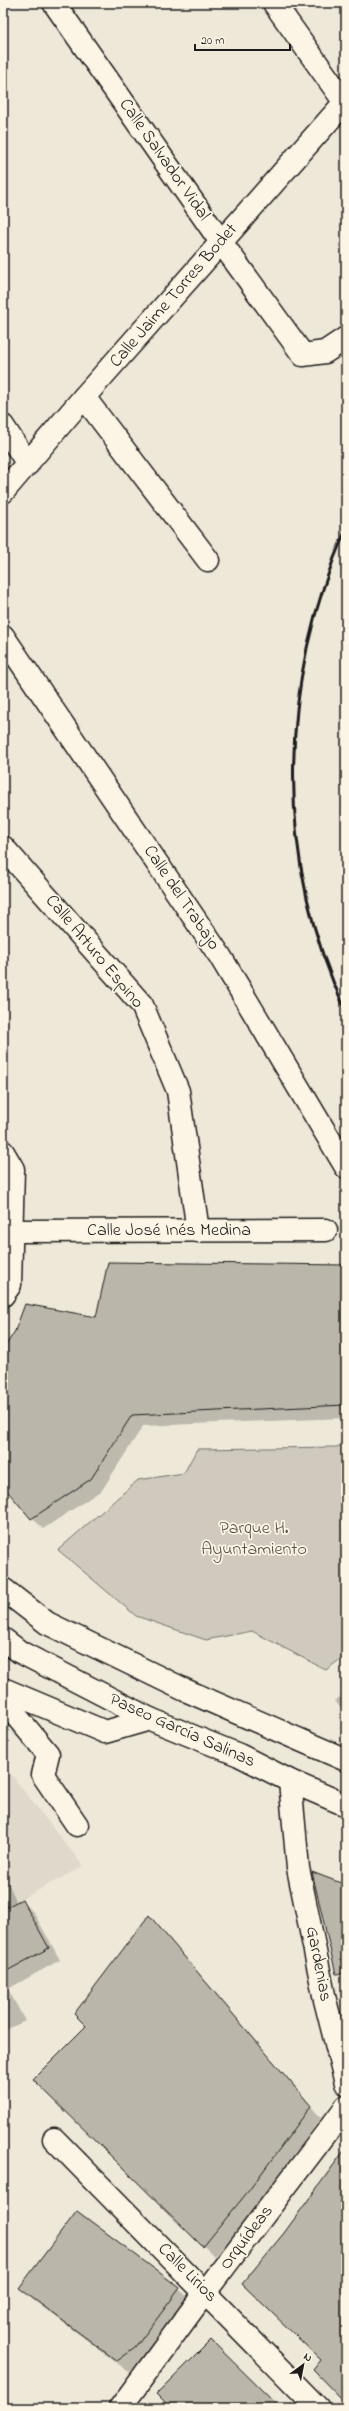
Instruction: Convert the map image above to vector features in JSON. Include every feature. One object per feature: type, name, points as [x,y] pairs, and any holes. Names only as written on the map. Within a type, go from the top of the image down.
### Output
[{"type":"street","name":"Calle Salvador Vidal","points":[[54,3],[221,242],[303,355],[325,352],[346,338]]},
{"type":"street","points":[[274,3],[346,102]]},
{"type":"street","name":"Calle Jaime Torres Bodet","points":[[3,492],[221,242],[346,102]]},
{"type":"street","points":[[84,398],[208,560]]},
{"type":"street","points":[[3,426],[28,464]]},
{"type":"street","name":"Calle del Trabajo","points":[[3,636],[220,956],[346,1167]]},
{"type":"street","name":"Calle Arturo Espino","points":[[3,847],[142,1005],[178,1091],[198,1232]]},
{"type":"street","points":[[3,1152],[13,1168],[10,1285],[3,1295]]},
{"type":"street","name":"Calle José Inés Medina","points":[[11,1231],[198,1232],[326,1230]]},
{"type":"street","points":[[3,1588],[47,1623],[185,1690],[346,1760]]},
{"type":"street","name":"Paseo García Salinas","points":[[3,1639],[20,1652],[150,1719],[239,1754],[290,1782],[346,1805]]},
{"type":"street","points":[[3,1689],[105,1732],[150,1719]]},
{"type":"street","points":[[3,1700],[48,1754],[43,1775],[77,1825]]},
{"type":"street","name":"Gardenias","points":[[290,1782],[298,1868],[325,2000],[346,2083]]},
{"type":"street","name":"Orquídeas","points":[[120,2408],[206,2291],[346,2107]]},
{"type":"street","name":"Calle Lirios","points":[[54,2139],[206,2291],[318,2408]]},
{"type":"shaded area","points":[[3,1764],[83,1866],[3,1909]]},
{"type":"green space","name":"Parque H. Ayuntamiento","points":[[346,1444],[346,1655],[326,1670],[252,1631],[206,1640],[136,1616],[58,1550],[138,1480],[184,1473],[197,1449],[336,1447]]},
{"type":"building","points":[[108,1262],[346,1265],[346,1405],[132,1415],[91,1479],[31,1519],[3,1486],[3,1350],[15,1331],[25,1304],[96,1317]]},
{"type":"building","points":[[312,1872],[346,1885],[346,1973],[336,1974]]},
{"type":"building","points":[[22,1899],[49,1948],[3,1973],[3,1909]]},
{"type":"building","points":[[149,1915],[311,2106],[250,2189],[203,2247],[33,2079],[86,2026],[74,2014]]},
{"type":"building","points":[[346,2148],[346,2404],[313,2370],[321,2360],[242,2284],[284,2233]]},
{"type":"building","points":[[77,2211],[180,2288],[135,2348],[117,2361],[19,2288]]},
{"type":"building","points":[[211,2340],[280,2408],[171,2408],[157,2394]]},
{"type":"railway","points":[[346,529],[324,588],[307,648],[297,709],[294,771],[296,832],[306,893],[323,953],[346,1011]]}]
